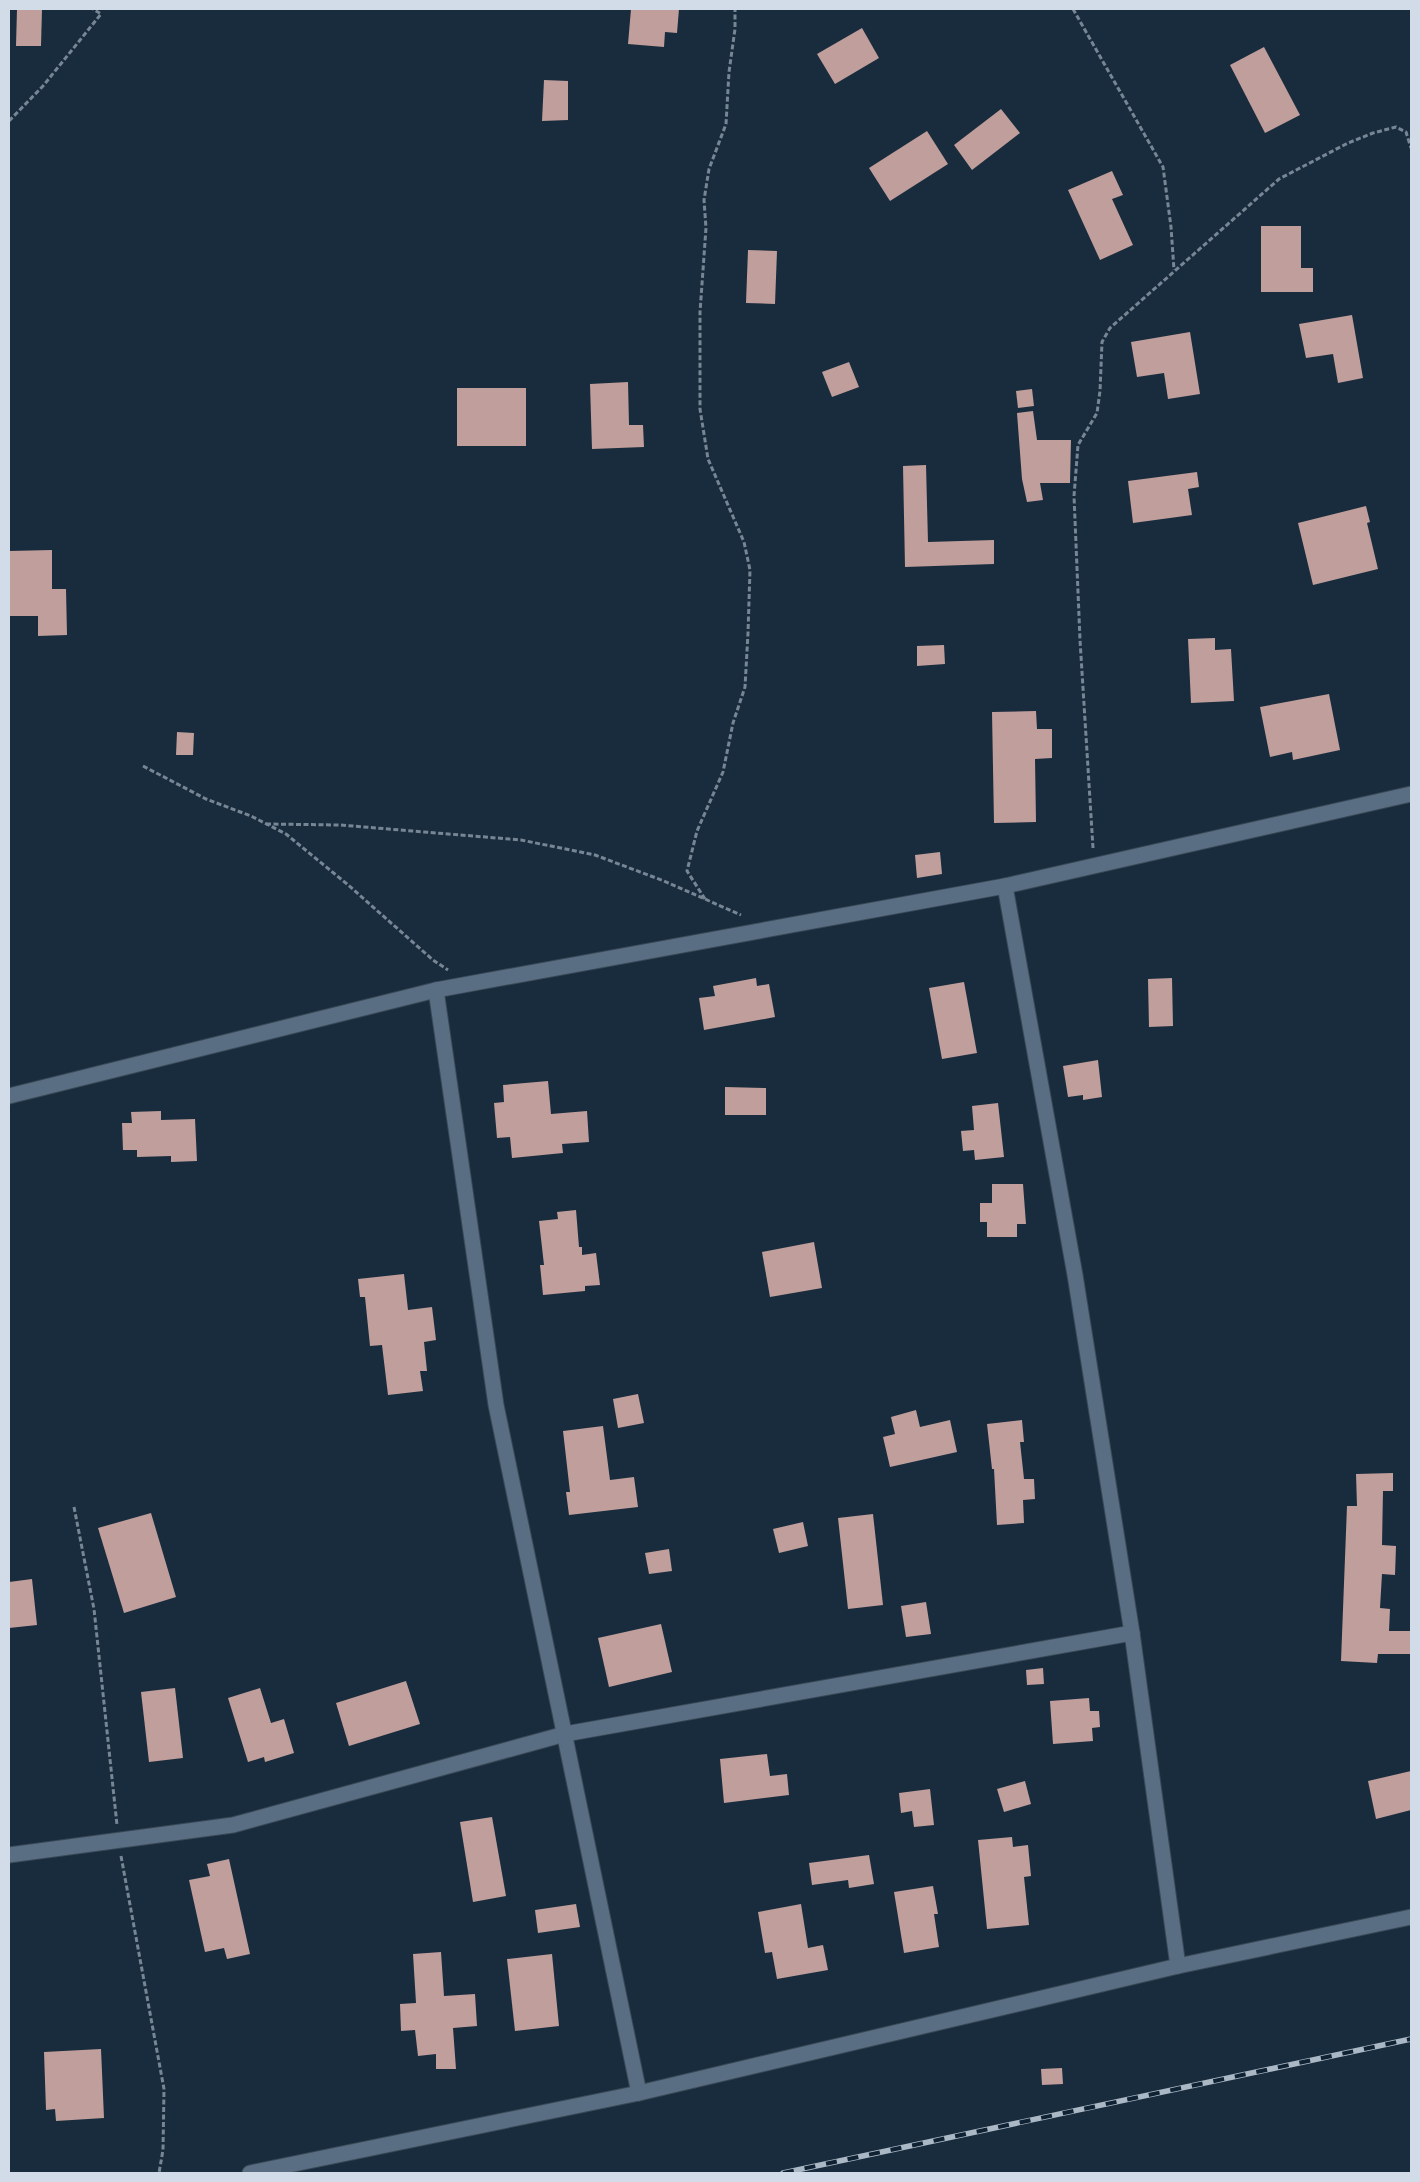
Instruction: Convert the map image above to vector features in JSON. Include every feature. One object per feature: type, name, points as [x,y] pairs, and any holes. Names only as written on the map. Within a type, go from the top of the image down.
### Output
[{"type":"street","points":[[9,1096],[436,990],[1005,886],[1411,794]]},
{"type":"street","points":[[1005,886],[1073,1265],[1132,1634],[1178,1966]]},
{"type":"street","points":[[436,990],[496,1404],[639,2093]]},
{"type":"street","points":[[9,1855],[233,1825],[565,1734],[1132,1634]]},
{"type":"street","points":[[250,2173],[639,2093],[1178,1966],[1411,1917]]},
{"type":"path","points":[[9,121],[43,86],[101,14],[93,9]]},
{"type":"path","points":[[705,899],[688,871],[697,831],[723,772],[733,723],[745,687],[748,633],[750,570],[744,542],[708,459],[700,409],[700,312],[706,228],[704,200],[709,170],[726,124],[728,72],[735,29],[735,9]]},
{"type":"path","points":[[1073,9],[1163,166],[1172,227],[1174,271]]},
{"type":"path","points":[[1094,866],[1080,640],[1074,496],[1078,445],[1097,413],[1102,342],[1110,328],[1278,179],[1348,143],[1373,133],[1396,127],[1406,132],[1411,148]]},
{"type":"path","points":[[143,766],[206,799],[251,816],[286,834],[348,884],[433,960],[469,984]]},
{"type":"path","points":[[266,824],[340,825],[521,840],[595,855],[664,880],[773,929]]},
{"type":"building","points":[[17,9],[42,9],[41,46],[16,46]]},
{"type":"building","points":[[631,9],[679,9],[677,33],[665,32],[664,47],[628,44]]},
{"type":"building","points":[[862,28],[879,58],[835,84],[817,54]]},
{"type":"building","points":[[1264,47],[1300,115],[1265,133],[1230,65]]},
{"type":"building","points":[[544,80],[568,81],[568,120],[542,121]]},
{"type":"building","points":[[1001,109],[1020,133],[972,170],[954,145]]},
{"type":"building","points":[[927,131],[948,164],[890,201],[869,168]]},
{"type":"building","points":[[1112,171],[1123,195],[1112,199],[1133,245],[1100,260],[1068,190]]},
{"type":"building","points":[[1261,226],[1301,226],[1301,268],[1313,268],[1313,292],[1261,292]]},
{"type":"building","points":[[748,250],[777,251],[775,304],[746,303]]},
{"type":"building","points":[[1352,315],[1363,378],[1338,383],[1333,354],[1306,358],[1299,324]]},
{"type":"building","points":[[1190,332],[1200,394],[1168,399],[1164,373],[1137,377],[1131,342]]},
{"type":"building","points":[[849,362],[859,387],[832,397],[822,372]]},
{"type":"building","points":[[628,382],[629,425],[643,425],[644,447],[592,449],[590,384]]},
{"type":"building","points":[[457,388],[526,388],[526,446],[457,446]]},
{"type":"building","points":[[1032,389],[1034,406],[1018,408],[1016,391]]},
{"type":"building","points":[[1033,411],[1037,440],[1071,440],[1070,483],[1040,483],[1043,500],[1027,502],[1022,479],[1017,413]]},
{"type":"building","points":[[926,465],[928,542],[994,540],[994,564],[905,567],[903,466]]},
{"type":"building","points":[[1197,472],[1199,487],[1188,489],[1192,515],[1133,523],[1128,481]]},
{"type":"building","points":[[1366,506],[1370,522],[1367,523],[1378,569],[1313,585],[1298,523]]},
{"type":"building","points":[[52,550],[52,589],[66,589],[67,635],[38,636],[38,616],[9,616],[9,551]]},
{"type":"building","points":[[1215,638],[1215,650],[1231,649],[1234,701],[1191,703],[1188,639]]},
{"type":"building","points":[[944,645],[945,664],[917,666],[917,646]]},
{"type":"building","points":[[1329,694],[1340,750],[1293,760],[1292,752],[1270,757],[1260,707]]},
{"type":"building","points":[[1036,711],[1037,729],[1052,729],[1052,758],[1035,759],[1036,822],[994,823],[992,712]]},
{"type":"building","points":[[177,732],[194,733],[193,755],[176,755]]},
{"type":"building","points":[[940,852],[942,874],[917,878],[915,855]]},
{"type":"building","points":[[756,978],[757,986],[769,984],[775,1017],[704,1030],[699,998],[715,996],[713,986]]},
{"type":"building","points":[[1172,978],[1173,1026],[1149,1027],[1148,979]]},
{"type":"building","points":[[964,982],[977,1053],[942,1059],[929,988]]},
{"type":"building","points":[[1098,1060],[1102,1097],[1083,1100],[1083,1095],[1068,1097],[1063,1066]]},
{"type":"building","points":[[548,1081],[551,1114],[587,1111],[589,1142],[562,1144],[563,1153],[512,1158],[510,1137],[497,1138],[494,1103],[504,1102],[503,1085]]},
{"type":"building","points":[[725,1087],[766,1088],[766,1115],[725,1115]]},
{"type":"building","points":[[998,1103],[1004,1157],[975,1160],[974,1150],[963,1151],[961,1131],[974,1130],[972,1106]]},
{"type":"building","points":[[161,1111],[161,1120],[195,1119],[197,1161],[171,1162],[171,1156],[137,1157],[137,1150],[123,1150],[122,1123],[132,1123],[131,1112]]},
{"type":"building","points":[[992,1184],[1023,1184],[1026,1224],[1017,1224],[1017,1237],[987,1237],[987,1222],[980,1222],[980,1203],[992,1203]]},
{"type":"building","points":[[576,1210],[579,1247],[582,1247],[582,1255],[596,1253],[600,1285],[585,1286],[585,1291],[543,1295],[540,1265],[544,1265],[539,1221],[558,1219],[557,1212]]},
{"type":"building","points":[[814,1242],[822,1288],[770,1297],[762,1252]]},
{"type":"building","points":[[404,1274],[408,1310],[432,1307],[436,1340],[424,1342],[427,1371],[420,1371],[423,1391],[388,1395],[382,1345],[370,1346],[365,1297],[360,1297],[358,1279]]},
{"type":"building","points":[[638,1394],[644,1423],[618,1428],[613,1399]]},
{"type":"building","points":[[916,1410],[920,1427],[950,1420],[957,1452],[890,1467],[883,1437],[895,1434],[891,1417]]},
{"type":"building","points":[[1022,1420],[1024,1442],[1020,1442],[1024,1479],[1034,1479],[1035,1499],[1023,1500],[1024,1523],[997,1525],[994,1469],[992,1469],[987,1424]]},
{"type":"building","points":[[603,1426],[610,1480],[634,1477],[638,1507],[569,1515],[566,1492],[570,1492],[563,1431]]},
{"type":"building","points":[[1393,1473],[1393,1491],[1383,1491],[1382,1545],[1396,1546],[1395,1575],[1382,1574],[1380,1608],[1390,1609],[1389,1631],[1411,1631],[1411,1654],[1378,1654],[1377,1663],[1341,1661],[1347,1506],[1357,1506],[1356,1474]]},
{"type":"building","points":[[151,1513],[176,1597],[124,1613],[98,1528]]},
{"type":"building","points":[[873,1514],[883,1605],[848,1609],[838,1518]]},
{"type":"building","points":[[803,1522],[808,1546],[779,1553],[773,1529]]},
{"type":"building","points":[[669,1549],[672,1571],[649,1574],[645,1553]]},
{"type":"building","points":[[32,1579],[37,1625],[9,1628],[9,1582]]},
{"type":"building","points":[[926,1602],[931,1634],[906,1637],[901,1606]]},
{"type":"building","points":[[661,1624],[672,1672],[609,1687],[598,1638]]},
{"type":"building","points":[[1043,1668],[1044,1684],[1027,1685],[1026,1670]]},
{"type":"building","points":[[406,1681],[420,1724],[349,1746],[336,1703]]},
{"type":"building","points":[[175,1688],[183,1758],[149,1762],[141,1692]]},
{"type":"building","points":[[260,1688],[271,1723],[284,1719],[294,1753],[265,1762],[264,1757],[248,1762],[228,1698]]},
{"type":"building","points":[[1089,1698],[1090,1711],[1099,1711],[1100,1727],[1092,1728],[1093,1741],[1053,1744],[1050,1701]]},
{"type":"building","points":[[767,1754],[770,1776],[787,1774],[789,1795],[724,1803],[720,1759]]},
{"type":"building","points":[[1411,1771],[1411,1810],[1376,1819],[1368,1781]]},
{"type":"building","points":[[1025,1781],[1031,1804],[1004,1812],[997,1789]]},
{"type":"building","points":[[930,1789],[934,1825],[914,1827],[912,1811],[901,1813],[899,1793]]},
{"type":"building","points":[[492,1817],[506,1896],[473,1902],[460,1822]]},
{"type":"building","points":[[1012,1837],[1013,1847],[1028,1845],[1031,1876],[1024,1877],[1029,1925],[987,1929],[978,1840]]},
{"type":"building","points":[[869,1855],[874,1884],[849,1888],[848,1880],[812,1885],[809,1863]]},
{"type":"building","points":[[229,1859],[250,1954],[227,1959],[224,1948],[205,1952],[189,1880],[210,1876],[207,1864]]},
{"type":"building","points":[[933,1886],[938,1914],[934,1914],[939,1947],[904,1953],[894,1892]]},
{"type":"building","points":[[576,1904],[580,1927],[538,1933],[535,1910]]},
{"type":"building","points":[[801,1904],[808,1948],[823,1945],[828,1970],[777,1979],[772,1952],[765,1953],[758,1912]]},
{"type":"building","points":[[441,1952],[444,1996],[475,1994],[477,2026],[453,2028],[456,2069],[436,2069],[436,2054],[418,2056],[415,2030],[401,2031],[400,2004],[416,2003],[413,1954]]},
{"type":"building","points":[[552,1954],[559,2026],[515,2031],[507,1959]]},
{"type":"building","points":[[101,2049],[104,2118],[56,2121],[55,2109],[46,2110],[44,2052]]},
{"type":"building","points":[[1062,2068],[1063,2084],[1042,2085],[1041,2069]]},
{"type":"railway","points":[[783,2173],[1411,2039]]}]
